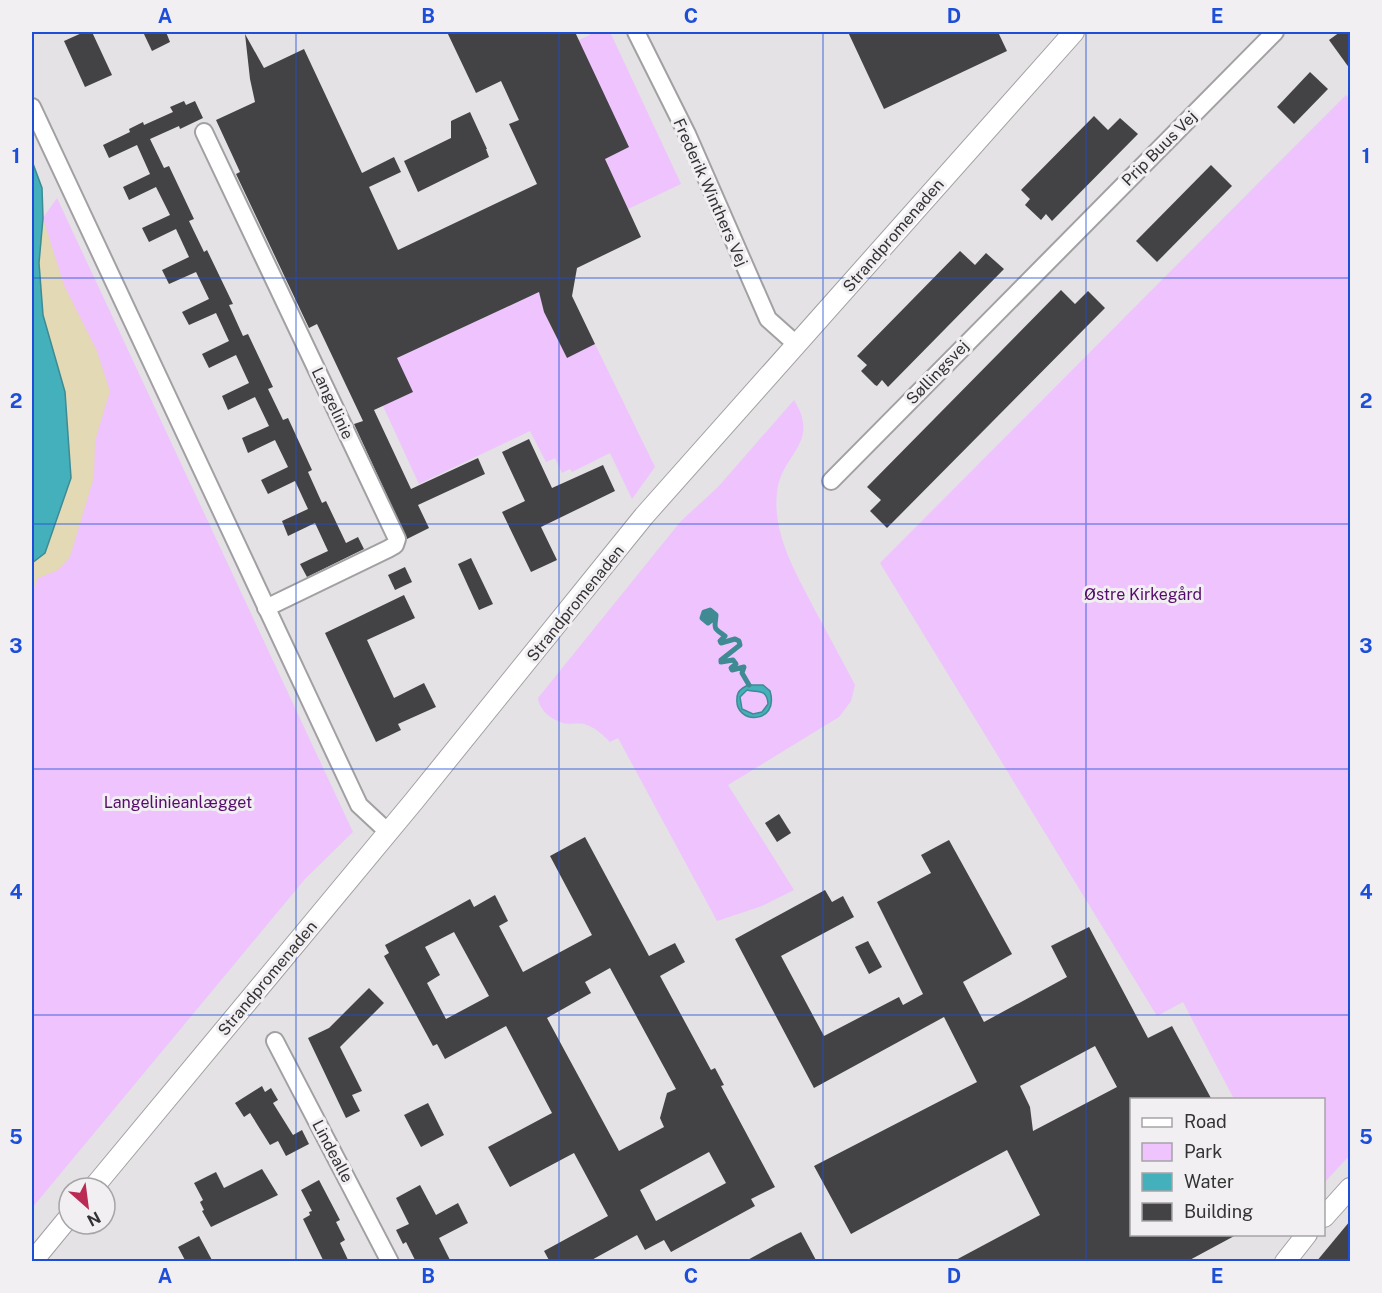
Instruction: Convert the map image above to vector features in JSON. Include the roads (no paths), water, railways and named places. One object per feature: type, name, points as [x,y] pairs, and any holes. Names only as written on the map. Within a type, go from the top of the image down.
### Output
[{"type":"street","name":"Frederik Winthers Vej","points":[[636,32],[687,134],[768,319],[796,344]]},
{"type":"street","name":"Strandpromenaden","points":[[103,1176],[507,687],[644,516],[1074,32]]},
{"type":"street","name":"Prip Buus Vej","points":[[1044,264],[1275,32]]},
{"type":"street","points":[[32,107],[359,805],[388,832]]},
{"type":"street","name":"Langelinie","points":[[204,132],[397,539],[395,545],[388,549],[266,608]]},
{"type":"street","name":"Søllingsvej","points":[[831,481],[1044,264]]},
{"type":"street","name":"Lindealle","points":[[275,1041],[390,1262]]},
{"type":"street","points":[[1325,1215],[1350,1188]]},
{"type":"street","points":[[32,1262],[57,1232]]},
{"type":"street","points":[[1285,1262],[1305,1236]]},
{"type":"water","points":[[32,161],[42,188],[43,218],[39,263],[43,315],[65,392],[71,478],[45,553],[32,563]]},
{"type":"water","points":[[748,685],[763,685],[770,691],[769,710],[763,715],[749,717],[738,707],[738,693]],"holes":[[[747,690],[766,695],[768,704],[762,712],[753,714],[742,709],[740,697]]]},
{"type":"waterway","points":[[707,616],[708,620],[705,616],[710,613],[713,619],[708,623],[702,618],[704,612],[710,610],[716,615],[715,627],[725,636],[720,641],[721,643],[735,639],[739,641],[740,645],[721,662],[733,660],[736,664],[731,668],[732,670],[744,667],[742,673],[749,685]]},
{"type":"park label","name":"Østre Kirkegård","points":[[1143,594]]},
{"type":"park label","name":"Langelinieanlægget","points":[[178,802]]}]
